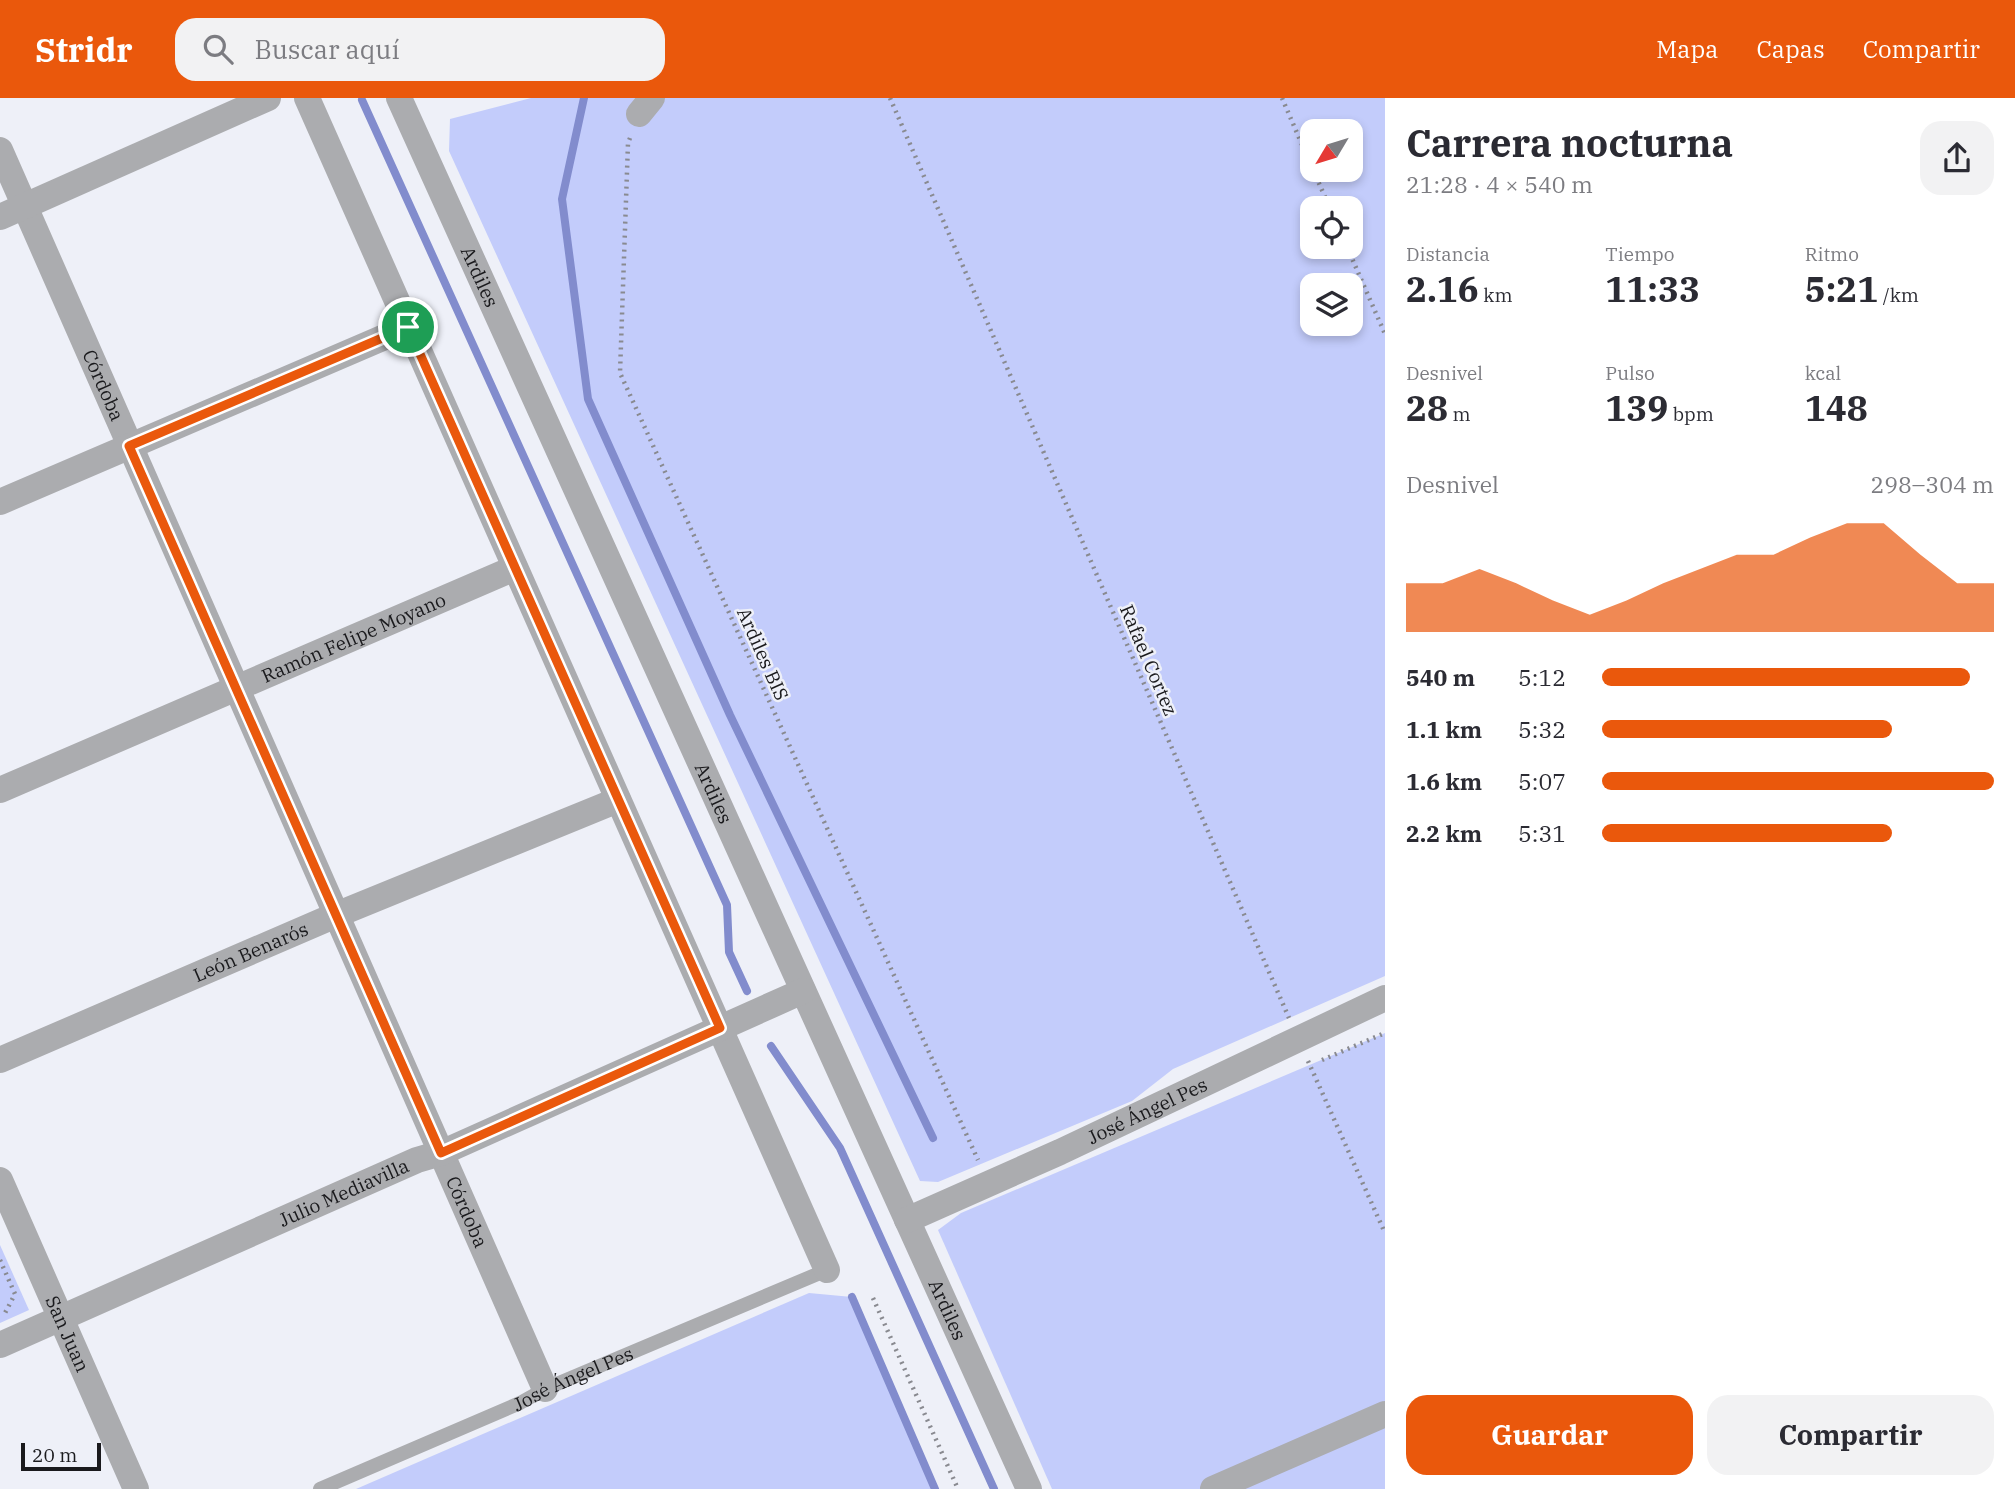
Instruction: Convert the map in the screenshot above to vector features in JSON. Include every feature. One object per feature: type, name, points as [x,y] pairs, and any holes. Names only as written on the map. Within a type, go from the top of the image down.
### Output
[{"type":"street","points":[[12,212],[268,98]]},
{"type":"street","points":[[307,98],[827,1270]]},
{"type":"street","name":"Ardiles","points":[[399,98],[1029,1489]]},
{"type":"street","name":"Córdoba","points":[[0,150],[12,212],[129,446],[545,1389]]},
{"type":"street","points":[[0,502],[408,327]]},
{"type":"street","name":"Ramón Felipe Moyano","points":[[0,790],[516,568]]},
{"type":"street","name":"León Benarós","points":[[0,1060],[336,915],[618,800]]},
{"type":"street","name":"Julio Mediavilla","points":[[1,1332],[60,1319],[803,991]]},
{"type":"street","name":"José Ángel Pes","points":[[907,1220],[1385,998]]},
{"type":"street","name":"San Juan","points":[[0,1180],[136,1489]]},
{"type":"street","points":[[1213,1489],[1385,1414]]},
{"type":"lane","name":"José Ángel Pes","points":[[320,1489],[520,1403],[545,1389],[827,1270]]},
{"type":"path","name":"Rafael Cortez","points":[[890,98],[1385,1233]]},
{"type":"path","points":[[1282,98],[1300,139]]},
{"type":"path","name":"Ardiles BIS","points":[[646,106],[628,143],[621,373],[989,1184]]},
{"type":"path","points":[[1352,259],[1385,334]]},
{"type":"path","points":[[0,1260],[15,1294],[1,1332]]},
{"type":"path","points":[[873,1298],[958,1489]]},
{"type":"shaded area","points":[[531,98],[1385,98],[1385,976],[1173,1069],[1132,1101],[938,1182],[920,1181],[449,151],[450,119]]},
{"type":"shaded area","points":[[1385,1033],[1385,1489],[1052,1489],[938,1230],[961,1213]]},
{"type":"shaded area","points":[[0,1245],[29,1310],[0,1323]]},
{"type":"shaded area","points":[[809,1293],[852,1297],[938,1489],[356,1489]]},
{"type":"waterway","points":[[584,98],[562,199],[588,399],[730,715],[933,1138]]},
{"type":"waterway","points":[[362,100],[727,905],[729,952],[747,991]]},
{"type":"waterway","points":[[771,1046],[840,1148],[994,1489]]},
{"type":"waterway","points":[[852,1297],[935,1489]]},
{"type":"route","points":[[408,327],[720,1028],[441,1153],[129,446],[408,327]]}]
